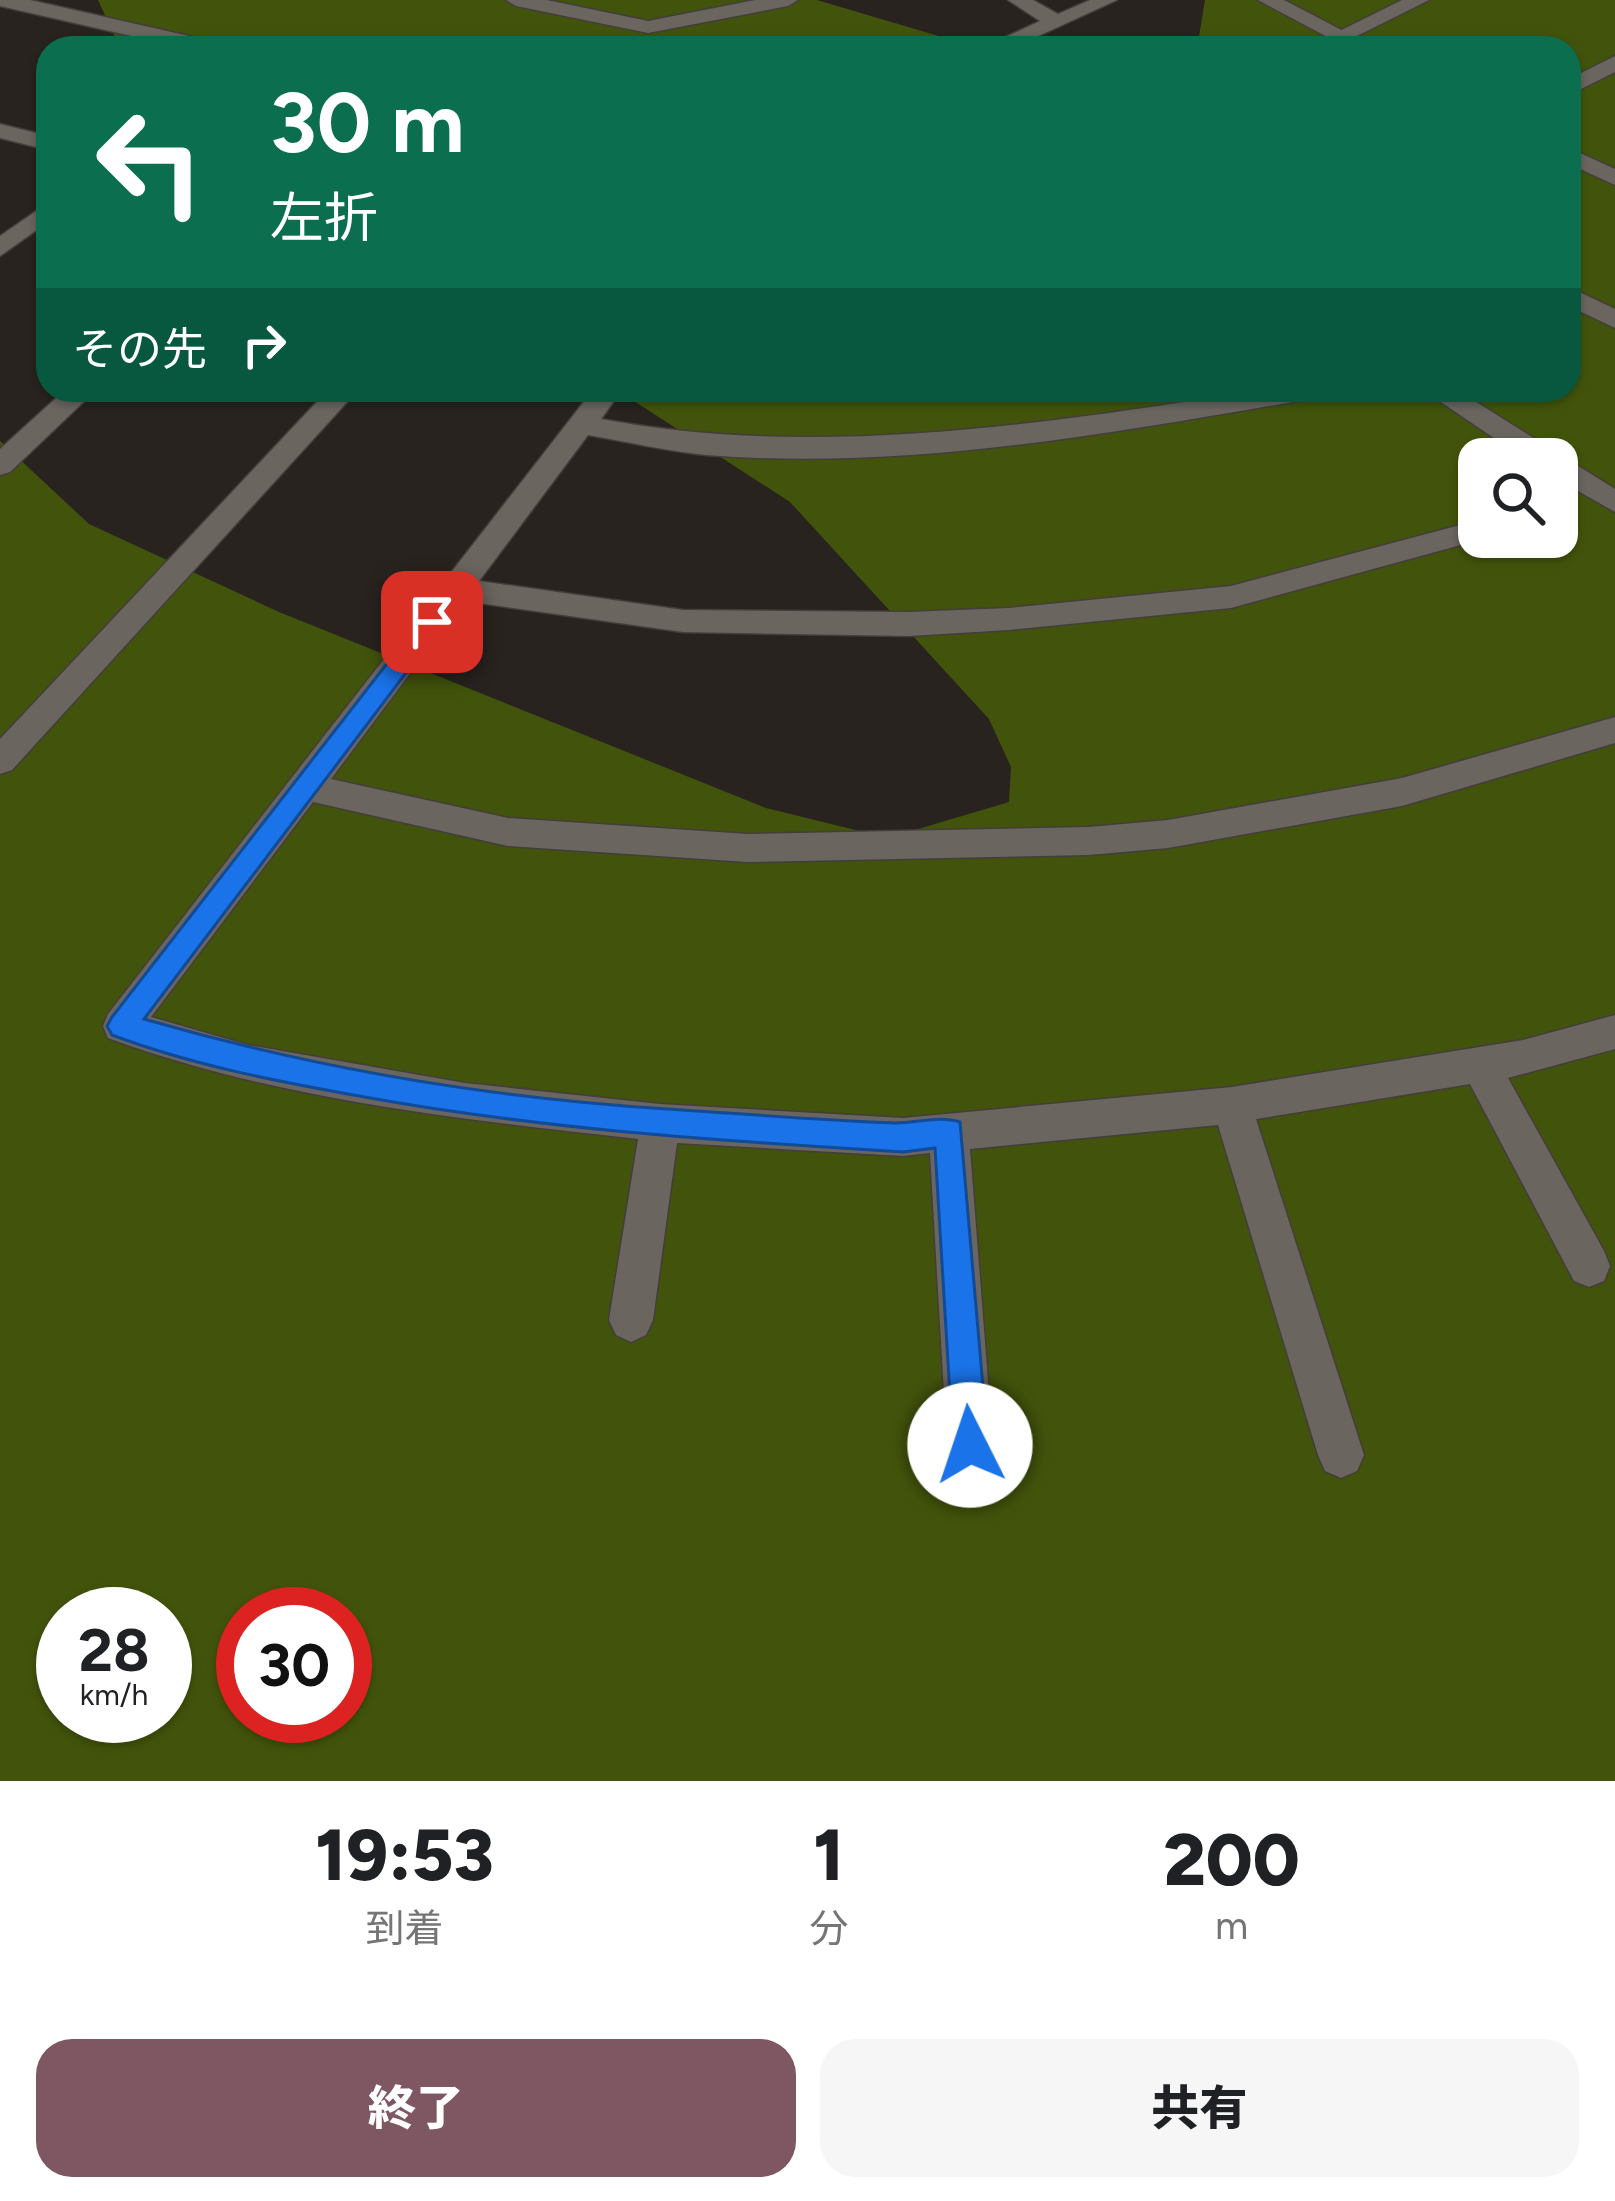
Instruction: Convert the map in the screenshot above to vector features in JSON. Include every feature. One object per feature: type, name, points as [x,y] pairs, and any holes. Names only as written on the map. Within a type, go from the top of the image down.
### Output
[{"type":"street","points":[[2,0],[160,36]]},
{"type":"street","points":[[516,0],[637,36]]},
{"type":"street","points":[[644,36],[651,0]]},
{"type":"street","points":[[652,36],[788,0]]},
{"type":"street","points":[[1018,0],[1057,22]]},
{"type":"street","points":[[1023,36],[1107,0]]},
{"type":"street","points":[[1268,0],[1341,36],[1419,0]]},
{"type":"street","points":[[1581,81],[1615,63]]},
{"type":"street","points":[[0,131],[36,140]]},
{"type":"street","points":[[1581,160],[1615,178]]},
{"type":"street","points":[[0,248],[36,220]]},
{"type":"street","points":[[1581,302],[1615,320]]},
{"type":"street","points":[[0,465],[69,402]]},
{"type":"street","points":[[0,761],[333,402]]},
{"type":"street","points":[[599,402],[122,1026],[248,1063],[465,1101],[660,1123],[903,1137],[1232,1105],[1523,1058],[1615,1032]]},
{"type":"street","points":[[582,424],[713,446],[847,447],[1115,424],[1241,402]]},
{"type":"street","points":[[1456,402],[1513,438]]},
{"type":"street","points":[[1578,479],[1605,495]]},
{"type":"street","points":[[457,589],[683,621],[909,624],[989,620],[1231,597],[1458,536]]},
{"type":"street","points":[[307,787],[508,832],[748,848],[1089,841],[1168,834],[1402,792],[1615,730]]},
{"type":"street","points":[[1480,1065],[1589,1266]]},
{"type":"street","points":[[1232,1105],[1341,1455]]},
{"type":"street","points":[[631,1320],[660,1123]]},
{"type":"street","points":[[949,1132],[970,1445]]},
{"type":"green space","points":[[98,0],[817,0],[938,36],[114,36]]},
{"type":"green space","points":[[1205,0],[1615,0],[1615,1781],[0,1781],[0,441],[89,524],[279,612],[766,808],[888,838],[1009,802],[1011,767],[989,719],[790,502],[636,402],[1581,402],[1581,36],[1199,36]]},
{"type":"route","points":[[432,622],[122,1026],[248,1063],[465,1101],[660,1123],[903,1137],[949,1132],[970,1445]]}]
